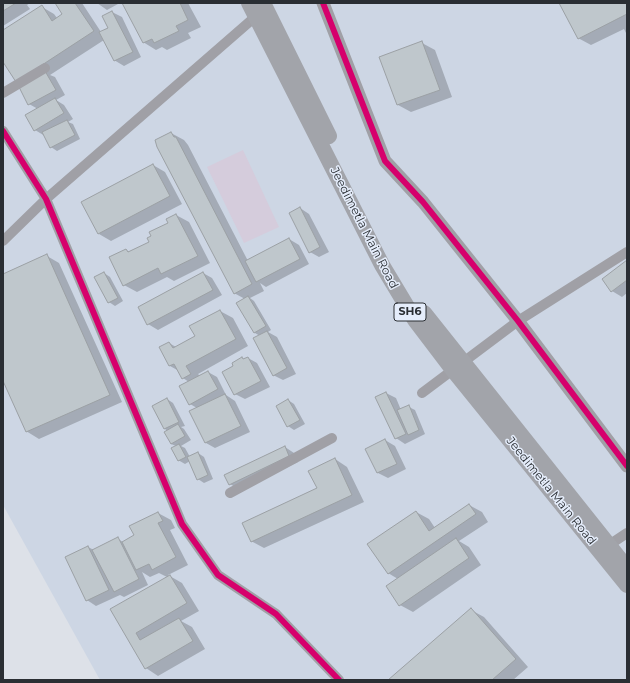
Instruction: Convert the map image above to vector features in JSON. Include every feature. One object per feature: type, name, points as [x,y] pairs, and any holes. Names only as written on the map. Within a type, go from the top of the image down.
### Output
[{"type":"main road","name":"Jeedimetla Main Road","points":[[263,3],[399,275],[458,366],[627,585]]},
{"type":"main road","name":"Jeedimetla Main Road","points":[[252,10],[393,284],[415,320],[458,366],[627,568]]},
{"type":"street","points":[[323,3],[385,161],[423,202],[518,321],[627,466]]},
{"type":"street","points":[[3,241],[46,199],[252,10]]},
{"type":"street","points":[[3,93],[44,68]]},
{"type":"street","points":[[3,131],[46,199],[182,524],[218,575],[276,614],[339,680]]},
{"type":"street","points":[[422,393],[518,321],[627,252]]},
{"type":"street","points":[[230,493],[332,438]]},
{"type":"street","points":[[609,545],[627,532]]},
{"type":"shaded area","points":[[3,3],[627,3],[627,680],[100,680],[3,505]]},
{"type":"shaded area","points":[[243,150],[279,227],[244,243],[207,167]]},
{"type":"building","points":[[3,3],[16,3],[3,11]]},
{"type":"building","points":[[55,3],[75,3],[94,31],[16,82],[3,62],[3,30],[42,5],[52,21],[62,14]]},
{"type":"building","points":[[122,3],[180,3],[188,20],[176,26],[179,31],[154,43],[152,39],[143,43]]},
{"type":"building","points":[[559,3],[627,3],[627,14],[578,39]]},
{"type":"building","points":[[112,11],[133,52],[114,61],[99,32],[108,28],[102,16]]},
{"type":"building","points":[[422,41],[440,90],[397,105],[379,57]]},
{"type":"building","points":[[45,71],[56,90],[28,105],[18,85]]},
{"type":"building","points":[[55,98],[64,113],[34,131],[25,115]]},
{"type":"building","points":[[67,120],[75,135],[50,148],[42,132]]},
{"type":"building","points":[[171,132],[174,137],[176,137],[252,284],[234,294],[157,147],[155,140]]},
{"type":"building","points":[[153,164],[170,196],[98,234],[81,202]]},
{"type":"building","points":[[300,207],[320,247],[309,253],[289,213]]},
{"type":"building","points":[[176,214],[198,256],[161,274],[158,268],[123,286],[109,257],[126,249],[128,252],[149,242],[147,238],[151,236],[149,232],[168,223],[166,219]]},
{"type":"building","points":[[289,238],[300,259],[256,282],[245,261]]},
{"type":"building","points":[[47,254],[110,395],[26,432],[3,381],[3,274]]},
{"type":"building","points":[[627,260],[627,280],[611,292],[602,279]]},
{"type":"building","points":[[104,272],[118,298],[108,303],[94,277]]},
{"type":"building","points":[[203,272],[213,290],[147,325],[138,307]]},
{"type":"building","points":[[248,296],[266,326],[254,333],[236,303]]},
{"type":"building","points":[[220,310],[236,339],[186,366],[191,374],[182,379],[174,364],[169,366],[159,347],[169,342],[173,348],[195,336],[189,326]]},
{"type":"building","points":[[267,331],[287,368],[273,376],[253,338]]},
{"type":"building","points":[[242,357],[243,359],[248,357],[261,381],[234,395],[222,372],[233,366],[232,363]]},
{"type":"building","points":[[208,371],[218,389],[189,405],[179,386]]},
{"type":"building","points":[[386,392],[406,434],[395,439],[375,397]]},
{"type":"building","points":[[225,394],[241,426],[205,443],[189,411]]},
{"type":"building","points":[[167,398],[179,422],[164,429],[152,406]]},
{"type":"building","points":[[288,399],[300,420],[287,427],[276,406]]},
{"type":"building","points":[[409,405],[419,430],[408,435],[397,410]]},
{"type":"building","points":[[178,424],[185,436],[171,444],[164,432]]},
{"type":"building","points":[[385,439],[397,464],[377,473],[365,449]]},
{"type":"building","points":[[179,444],[186,457],[178,461],[171,448]]},
{"type":"building","points":[[285,446],[289,456],[229,485],[224,475]]},
{"type":"building","points":[[198,452],[208,475],[197,480],[187,457]]},
{"type":"building","points":[[335,458],[352,495],[251,542],[242,523],[317,488],[308,471]]},
{"type":"building","points":[[469,504],[476,514],[388,574],[367,544],[416,511],[429,531]]},
{"type":"building","points":[[158,512],[163,521],[158,523],[176,557],[152,570],[149,564],[136,570],[122,542],[134,535],[129,526]]},
{"type":"building","points":[[118,537],[139,579],[114,592],[92,550]]},
{"type":"building","points":[[456,538],[469,558],[399,606],[386,586]]},
{"type":"building","points":[[88,546],[109,590],[86,601],[65,557]]},
{"type":"building","points":[[170,575],[187,603],[136,633],[140,640],[179,618],[193,641],[145,669],[110,609]]},
{"type":"building","points":[[471,608],[516,659],[492,680],[388,680]]},
{"type":"cycle path","points":[[323,3],[385,161],[423,202],[518,321],[627,466]]},
{"type":"cycle path","points":[[3,131],[46,199],[182,524],[218,575],[276,614],[339,680]]}]
